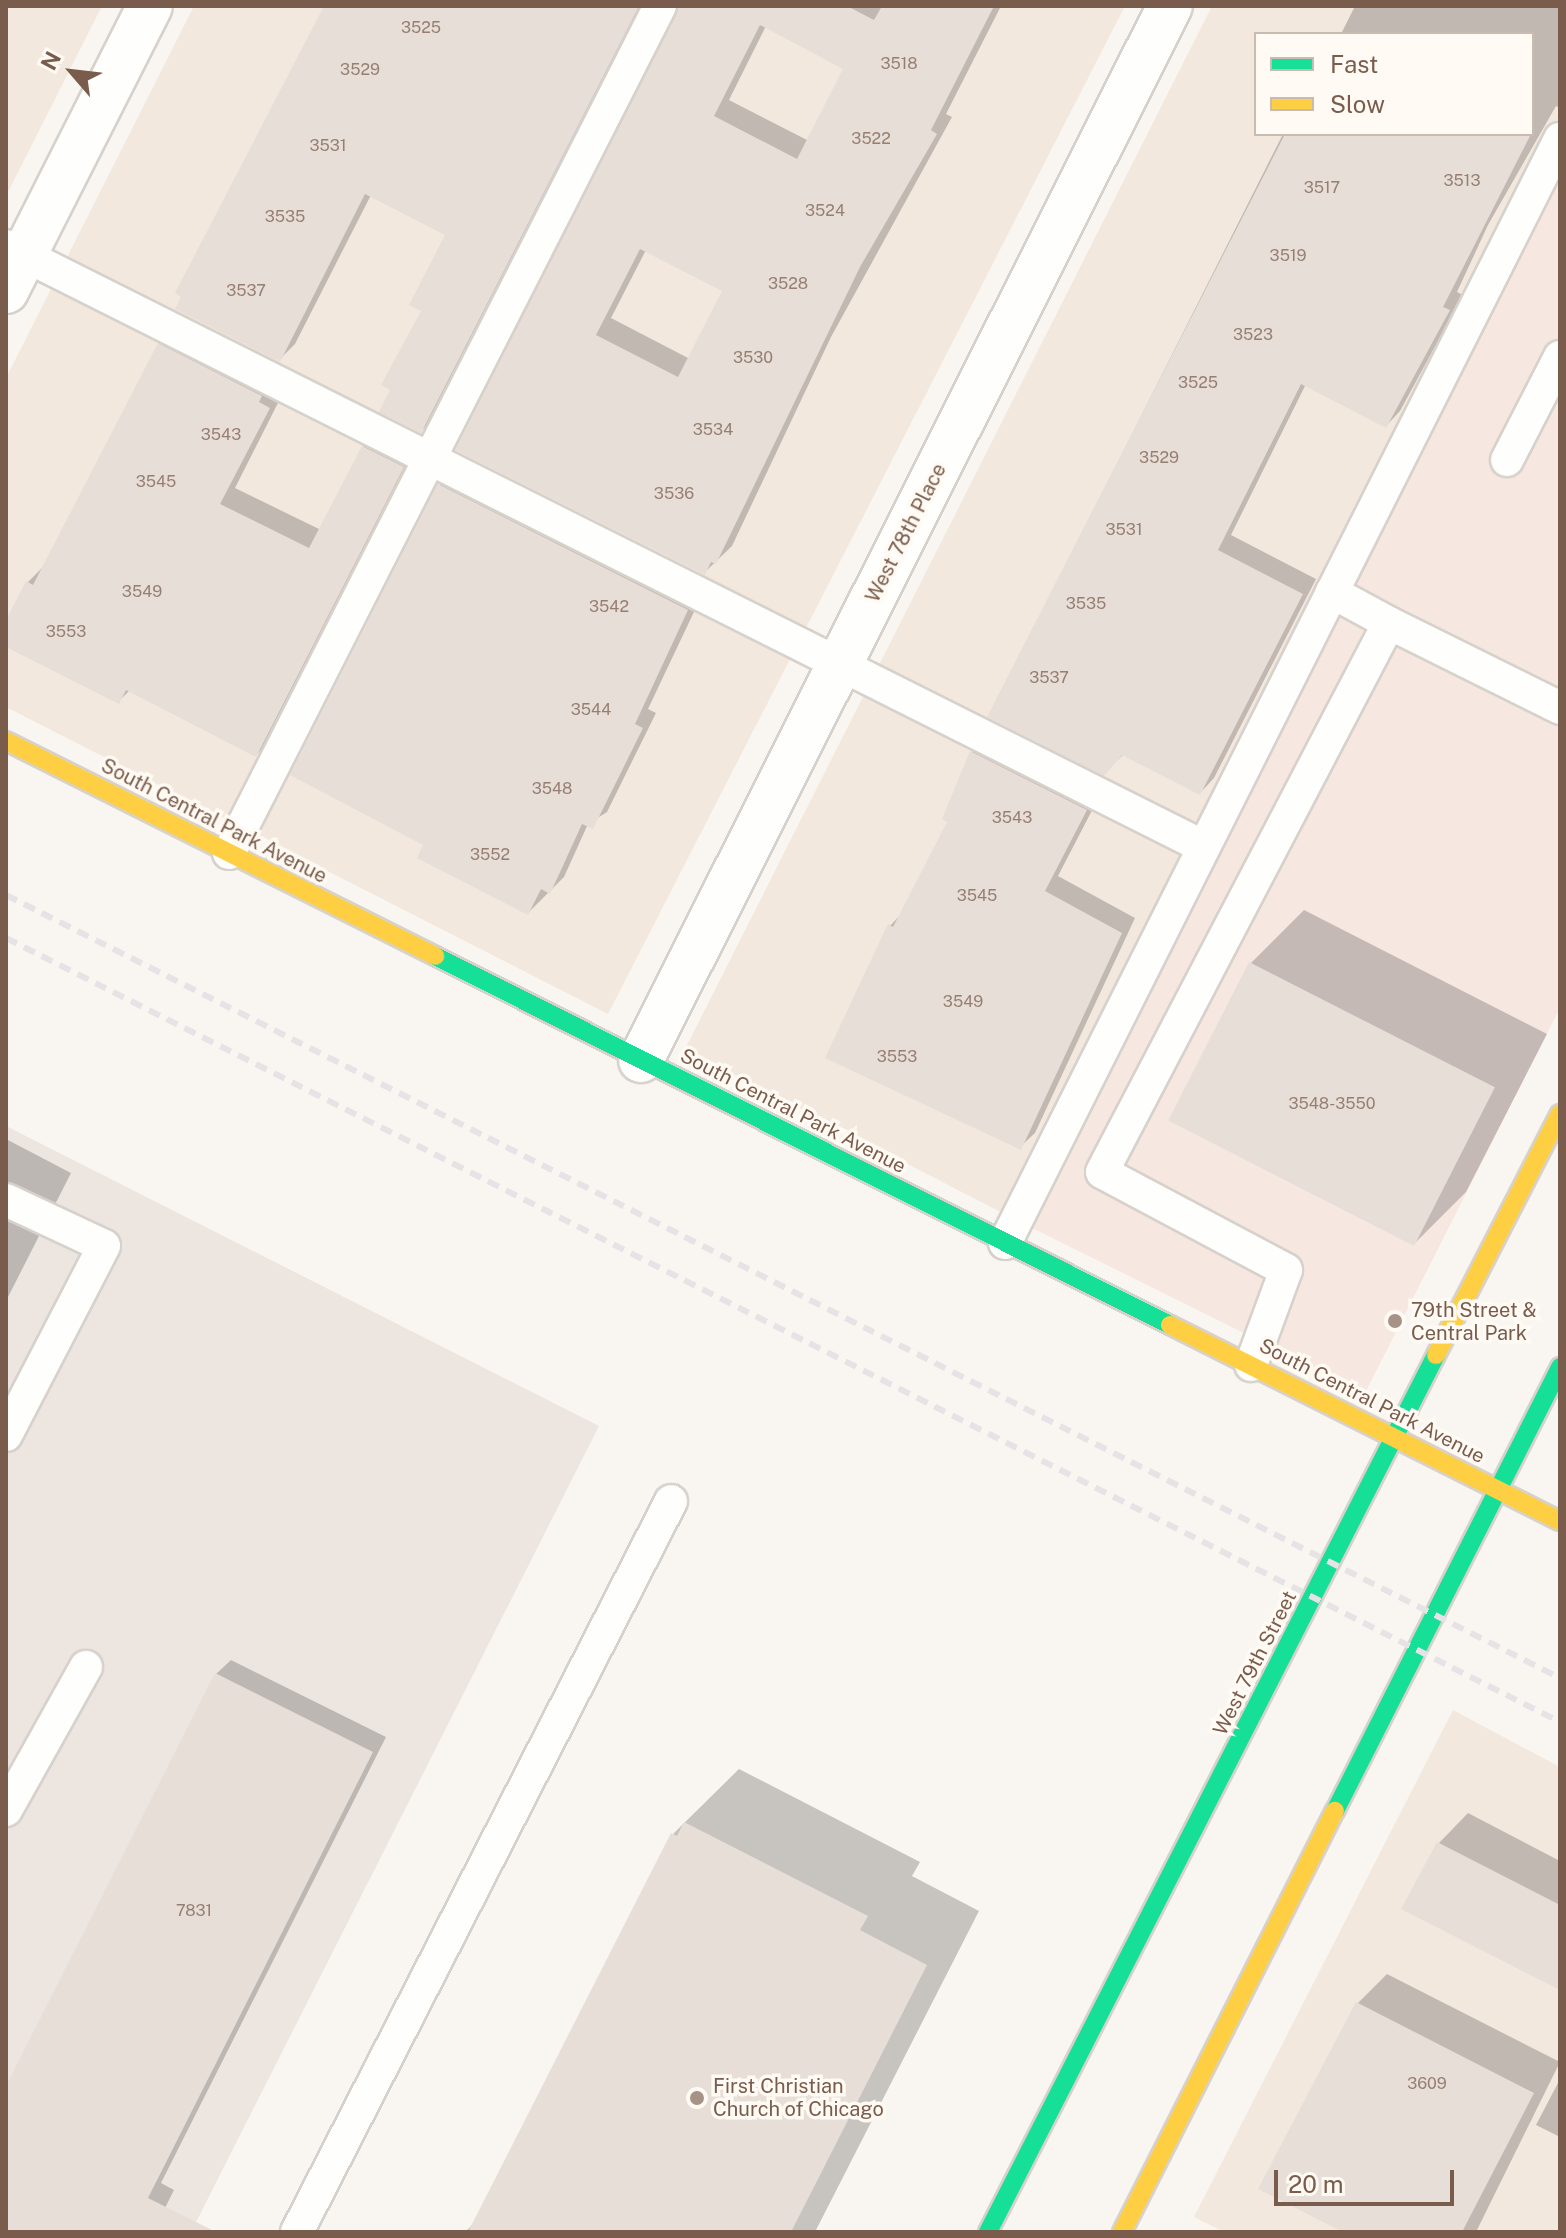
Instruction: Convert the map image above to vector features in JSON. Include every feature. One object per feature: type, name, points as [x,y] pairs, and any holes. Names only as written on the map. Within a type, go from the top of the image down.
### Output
[{"type":"main road","name":"South Central Park Avenue","points":[[6,741],[1560,1521]]},
{"type":"main road","name":"West 79th Street","points":[[988,2232],[1560,1114]]},
{"type":"main road","points":[[1122,2232],[1560,1367]]},
{"type":"street","points":[[12,264],[150,6]]},
{"type":"street","name":"West 78th Place","points":[[641,1060],[1170,6]]},
{"type":"lane","points":[[229,853],[660,6]]},
{"type":"lane","points":[[1005,1243],[1560,139]]},
{"type":"lane","points":[[12,264],[428,457],[1204,847]]},
{"type":"lane","points":[[1507,460],[1560,357]]},
{"type":"lane","points":[[1332,592],[1560,708]]},
{"type":"lane","points":[[1251,1365],[1286,1270],[1102,1172],[1389,623]]},
{"type":"lane","points":[[6,1200],[104,1246],[6,1435]]},
{"type":"lane","points":[[297,2232],[671,1501]]},
{"type":"lane","points":[[6,1810],[86,1667]]},
{"type":"shaded area","points":[[6,6],[102,6],[6,196]]},
{"type":"shaded area","points":[[194,6],[1125,6],[608,1014],[6,707],[6,378]]},
{"type":"shaded area","points":[[1212,6],[1560,6],[1560,139],[1016,1220],[685,1049]]},
{"type":"shaded area","points":[[1560,139],[1560,1008],[1365,1393],[1016,1220]]},
{"type":"shaded area","points":[[6,1126],[599,1426],[191,2232],[6,2232]]},
{"type":"shaded area","points":[[1453,1710],[1560,1767],[1560,2232],[1224,2232],[1194,2217]]},
{"type":"building","points":[[324,6],[639,6],[421,433],[379,412],[390,390],[381,385],[421,311],[409,305],[445,235],[365,194],[280,362],[175,309],[181,297],[175,293]]},
{"type":"building","points":[[679,6],[847,6],[874,20],[882,6],[994,6],[931,130],[937,134],[860,267],[716,564],[711,562],[705,575],[455,450]],"holes":[[[760,25],[843,69],[797,159],[714,116]],[[640,249],[722,291],[678,377],[596,335]]]},
{"type":"building","points":[[1284,136],[1530,136],[1443,307],[1450,310],[1386,428],[1301,384],[1218,550],[1303,594],[1200,795],[1122,755],[1104,776],[987,717]]},
{"type":"building","points":[[158,343],[262,396],[259,402],[270,408],[220,504],[309,548],[362,446],[404,467],[256,757],[126,690],[119,704],[6,647],[6,620],[26,581],[33,585]]},
{"type":"building","points":[[438,484],[688,610],[635,724],[643,728],[593,829],[582,824],[550,894],[541,889],[528,915],[417,858],[423,845],[290,775]]},
{"type":"building","points":[[970,751],[1087,810],[1045,891],[1122,933],[1021,1150],[825,1058],[888,924],[893,927],[947,822],[942,819]]},
{"type":"building","points":[[1249,962],[1495,1087],[1414,1246],[1168,1121]]},
{"type":"building","points":[[215,1673],[373,1752],[148,2198],[216,2232],[6,2232],[6,2086]]},
{"type":"building","name":"First Christian Church of Chicago","points":[[684,1822],[868,1916],[860,1930],[927,1965],[791,2232],[468,2232],[671,1833],[677,1836]]},
{"type":"building","points":[[1437,1842],[1560,1905],[1560,1990],[1401,1909]]},
{"type":"building","points":[[1356,2002],[1534,2093],[1462,2232],[1343,2232],[1258,2189]]},
{"type":"railway","points":[[6,895],[1560,1678]]},
{"type":"railway","points":[[6,938],[1560,1722]]},
{"type":"traffic: fast","points":[[435,956],[1170,1325]]},
{"type":"traffic: fast","points":[[988,2232],[1436,1355]]},
{"type":"traffic: fast","points":[[1335,1811],[1560,1367]]},
{"type":"traffic: slow","points":[[6,741],[435,956]]},
{"type":"traffic: slow","points":[[1436,1355],[1560,1114]]},
{"type":"traffic: slow","points":[[1170,1325],[1560,1521]]},
{"type":"traffic: slow","points":[[1122,2232],[1335,1811]]},
{"type":"place","name":"79th Street & Central Park","points":[[1395,1321]]},
{"type":"place","name":"First Christian Church of Chicago","points":[[697,2098]]}]
